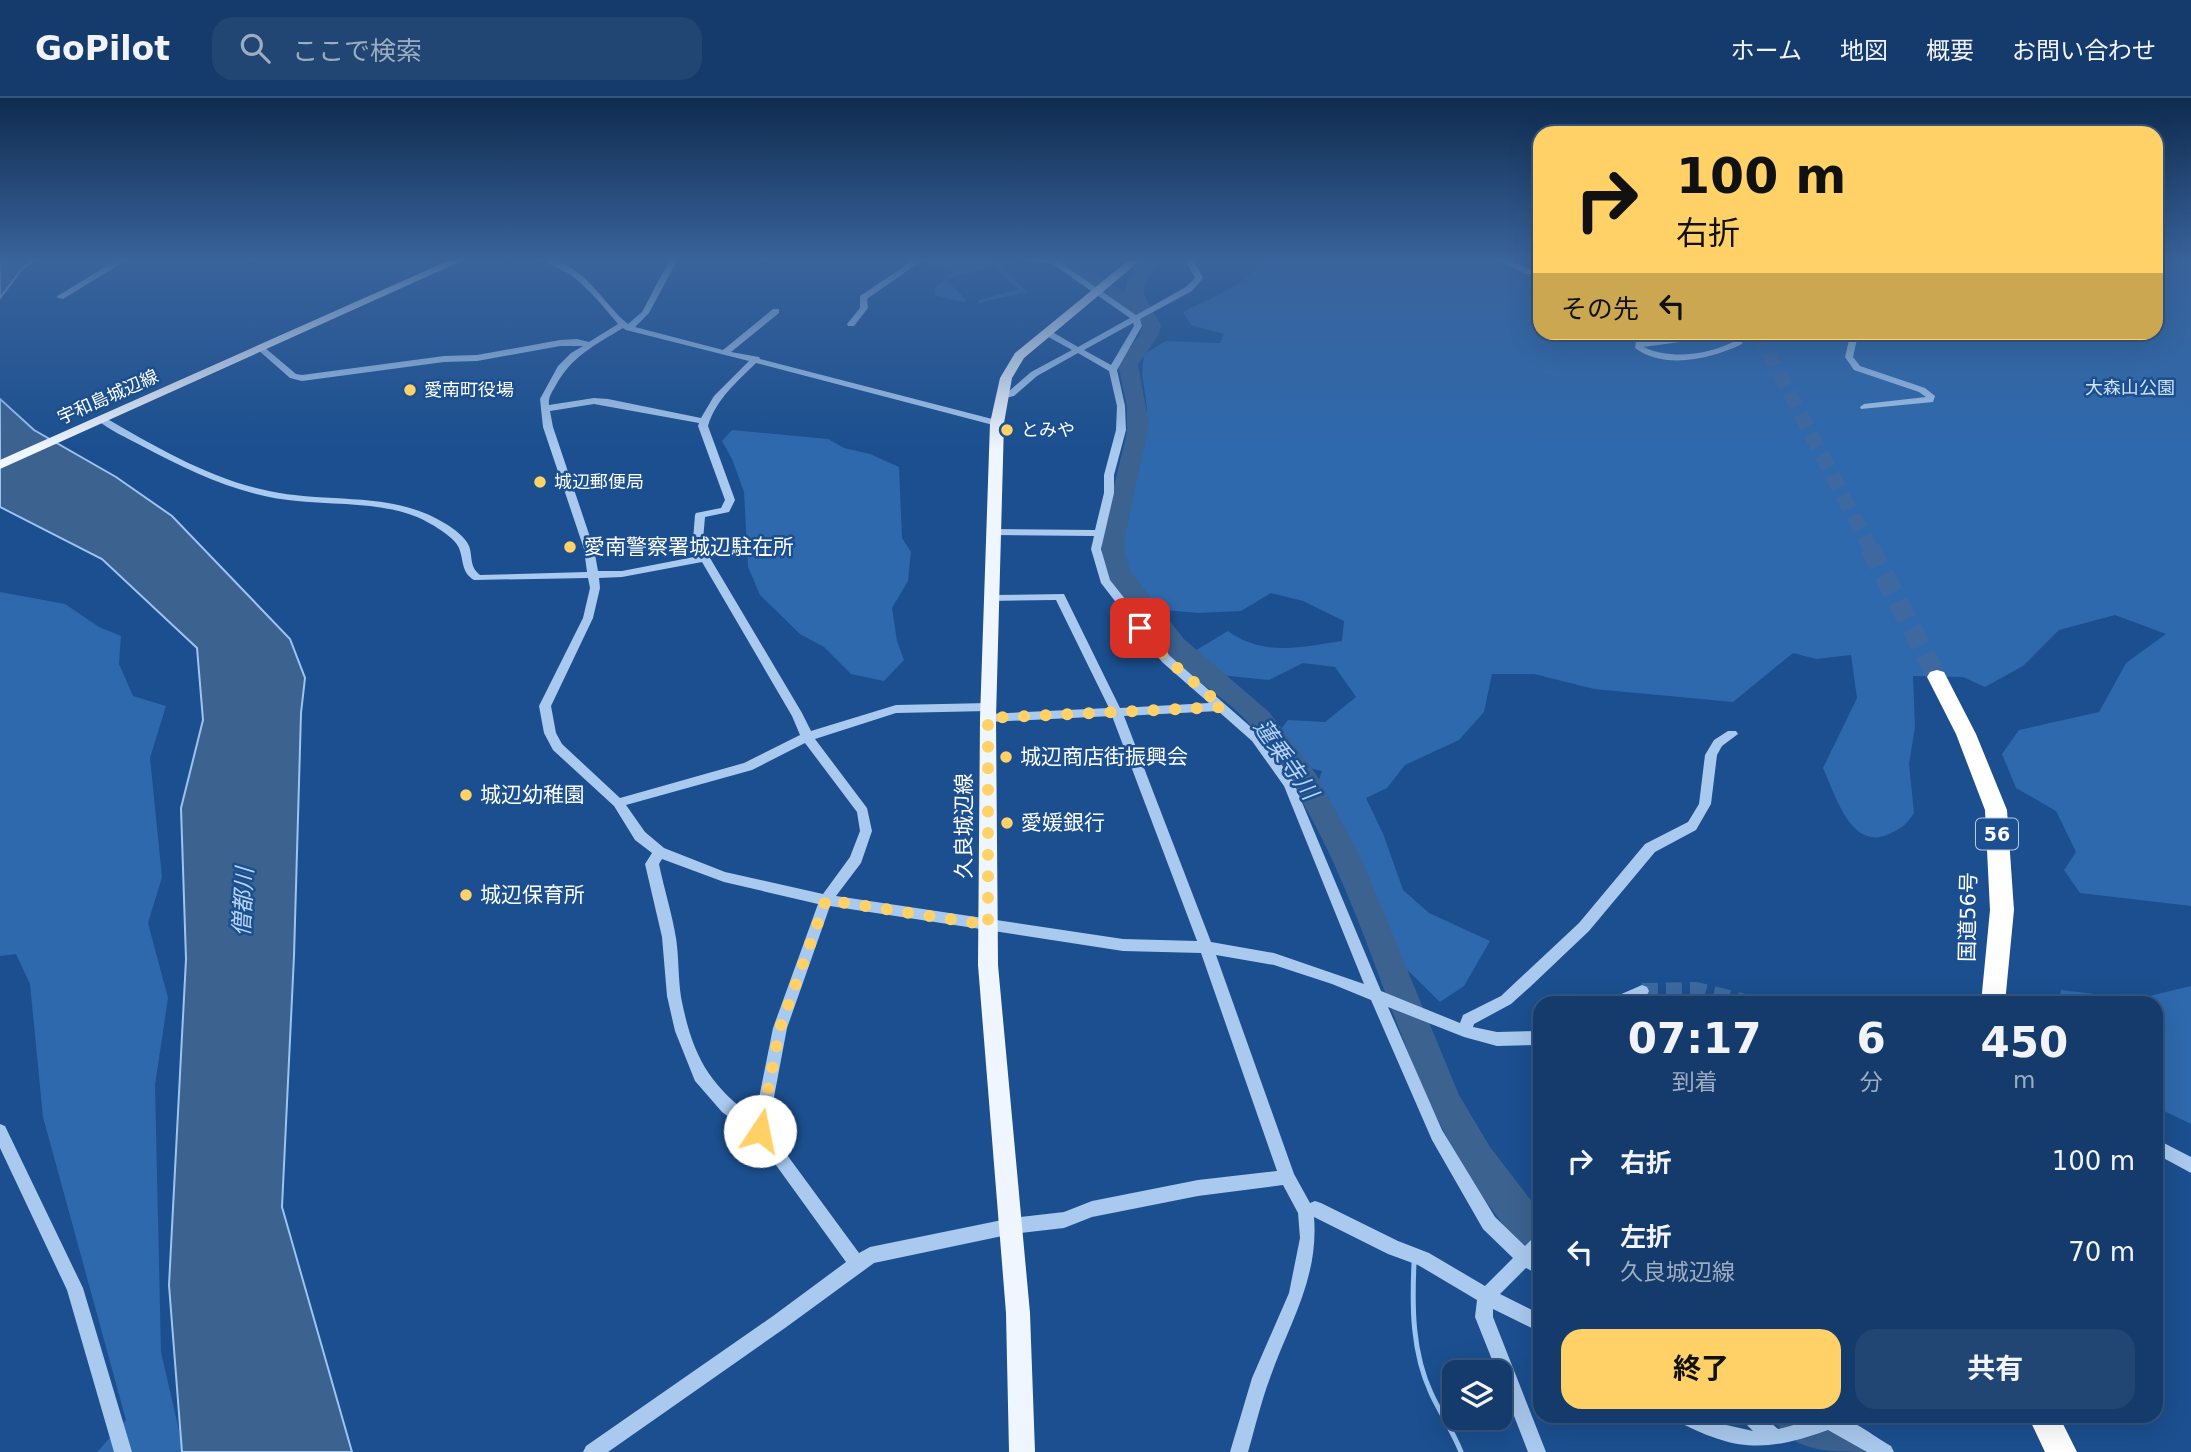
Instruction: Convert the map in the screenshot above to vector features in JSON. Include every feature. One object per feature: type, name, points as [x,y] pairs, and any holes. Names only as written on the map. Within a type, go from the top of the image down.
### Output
[{"type":"highway","name":"国道56号","points":[[1937,677],[1966,734],[1996,810],[2002,910],[1994,996]]},
{"type":"highway","points":[[2046,1423],[2061,1452]]},
{"type":"main road","name":"宇和島城辺線","points":[[0,464],[321,322]]},
{"type":"main road","name":"久良城辺線","points":[[1022,1452],[1018,1313],[1012,1226],[988,965],[988,713],[992,532],[997,423],[1006,378],[1019,356],[1058,322]]},
{"type":"street","points":[[621,322],[625,326],[997,423]]},
{"type":"street","points":[[631,322],[587,344],[561,368],[544,399],[544,409],[589,549],[595,576],[588,618],[545,706],[546,720],[557,747],[618,803],[640,836],[659,852],[724,877],[826,900],[1122,945],[1206,947],[1274,959],[1464,1031],[1497,1039],[1533,1038]]},
{"type":"street","points":[[726,352],[762,322]]},
{"type":"street","points":[[1001,397],[1010,394],[1034,374],[1128,322]]},
{"type":"street","points":[[1137,322],[1133,338],[1112,370],[1121,406],[1121,430],[1108,475],[1109,494],[1096,549],[1105,581],[1167,659],[1256,738],[1289,784],[1437,1135],[1489,1223],[1533,1263],[1486,1296],[1484,1317],[1537,1452]]},
{"type":"street","points":[[1046,332],[1112,370]]},
{"type":"street","points":[[1677,340],[1639,344],[1639,348],[1662,355],[1704,356],[1724,351],[1739,340]]},
{"type":"street","points":[[1853,340],[1849,357],[1857,368],[1922,390],[1931,396],[1930,400],[1920,402],[1864,407]]},
{"type":"street","points":[[261,349],[293,376],[302,378],[443,359],[477,358],[560,343],[587,344]]},
{"type":"street","points":[[756,359],[719,396],[704,421],[703,426],[730,500],[725,510],[700,515],[698,540],[705,558],[798,716],[807,737],[863,811],[866,831],[856,859],[826,900],[780,1028],[760,1131]]},
{"type":"street","points":[[544,409],[594,401],[608,402],[704,421]]},
{"type":"street","points":[[97,421],[175,458],[245,487],[272,495],[367,502],[425,517],[442,526],[464,545],[467,568],[471,575],[478,578],[595,576],[657,569],[705,558]]},
{"type":"street","points":[[992,532],[1098,533]]},
{"type":"street","points":[[991,599],[1060,596],[1116,711],[1206,947],[1287,1177],[1306,1212],[1308,1238],[1297,1293],[1261,1378],[1239,1452]]},
{"type":"street","points":[[618,803],[748,767],[807,737],[896,709],[988,713],[1223,707]]},
{"type":"street","points":[[1464,1031],[1468,1020],[1506,1000],[1584,927],[1650,848],[1692,825],[1705,804],[1711,755],[1718,743],[1732,734]]},
{"type":"street","points":[[659,852],[652,864],[669,937],[674,996],[700,1076],[712,1092],[760,1131],[857,1263]]},
{"type":"street","points":[[1631,996],[1642,991]]},
{"type":"street","points":[[0,1131],[75,1288],[123,1452]]},
{"type":"street","points":[[2163,1150],[2191,1165]]},
{"type":"street","points":[[592,1452],[870,1255],[1012,1226],[1064,1220],[1092,1209],[1198,1188],[1287,1177]]},
{"type":"street","points":[[1306,1212],[1315,1209],[1394,1248],[1423,1259],[1533,1320]]},
{"type":"street","points":[[1698,1423],[1750,1443],[1783,1437],[1823,1423]]},
{"type":"street","points":[[1761,1423],[1783,1437]]},
{"type":"street","points":[[1833,1423],[1885,1452]]},
{"type":"green space","name":"大森山公園","points":[[1189,322],[1533,322],[1533,340],[2163,340],[2163,322],[2191,322],[2191,906],[2080,893],[2064,870],[2076,852],[2056,811],[2016,788],[2002,754],[2019,730],[2099,712],[2126,663],[2166,634],[2115,615],[2059,630],[2023,666],[1985,687],[1963,677],[1913,676],[1915,727],[1909,764],[1914,813],[1901,828],[1876,837],[1864,835],[1846,817],[1823,768],[1857,698],[1851,655],[1816,659],[1793,653],[1733,702],[1594,689],[1534,674],[1492,674],[1484,712],[1459,740],[1405,765],[1387,788],[1366,798],[1384,836],[1403,890],[1429,913],[1490,941],[1464,986],[1440,1002],[1394,957],[1366,905],[1315,790],[1322,771],[1305,767],[1278,733],[1288,720],[1325,722],[1356,697],[1335,667],[1303,663],[1269,680],[1219,675],[1193,652],[1228,631],[1242,639],[1269,647],[1297,647],[1342,641],[1344,621],[1303,601],[1271,593],[1241,611],[1198,613],[1155,609],[1120,560],[1120,519],[1125,485],[1147,429],[1142,374],[1144,354],[1166,341],[1220,343],[1224,334],[1191,325]]},
{"type":"green space","points":[[732,430],[828,439],[844,448],[870,454],[899,467],[902,538],[911,552],[908,581],[892,608],[897,641],[904,660],[884,681],[851,674],[824,647],[800,634],[760,595],[748,567],[744,492],[722,441]]},
{"type":"green space","points":[[0,592],[65,604],[99,627],[121,636],[119,664],[133,696],[166,706],[150,758],[162,877],[148,923],[168,998],[155,1085],[161,1352],[184,1452],[97,1452],[126,1420],[43,1117],[30,984],[16,954],[0,956]]},
{"type":"green space","points":[[2191,986],[2191,1124],[2163,1110],[2163,996],[2149,996]]},
{"type":"green space","points":[[2061,990],[2112,996],[2060,996]]},
{"type":"water","name":"僧都川","points":[[0,399],[34,430],[116,477],[172,516],[290,639],[305,678],[301,713],[294,956],[282,1207],[352,1452],[182,1452],[169,1285],[186,959],[181,808],[203,720],[197,648],[102,559],[0,507]]},
{"type":"waterway","name":"蓮乗寺川","points":[[1150,322],[1152,325],[1148,336],[1128,364],[1139,424],[1116,519],[1113,552],[1118,571],[1175,645],[1260,718],[1306,782],[1347,860],[1447,1106],[1489,1176],[1533,1232]]},
{"type":"waterway","points":[[1414,1263],[1413,1313],[1420,1362],[1431,1393],[1461,1452]]},
{"type":"waterway","name":"蓮乗寺川","points":[[1803,1423],[1844,1452]]},
{"type":"tunnel","points":[[1762,340],[1871,550]]},
{"type":"tunnel","points":[[1870,548],[1937,677]]},
{"type":"tunnel","points":[[1642,991],[1696,990],[1720,996]]},
{"type":"place","name":"愛南町役場","points":[[410,390]]},
{"type":"place","name":"とみや","points":[[1007,430]]},
{"type":"place","name":"城辺郵便局","points":[[540,482]]},
{"type":"place","name":"愛南警察署城辺駐在所","points":[[570,547]]},
{"type":"place","name":"城辺商店街振興会","points":[[1006,757]]},
{"type":"place","name":"城辺幼稚園","points":[[466,795]]},
{"type":"place","name":"愛媛銀行","points":[[1007,823]]},
{"type":"place","name":"城辺保育所","points":[[466,895]]},
{"type":"route","points":[[760,1131],[780,1028],[826,900],[988,925],[988,718],[1223,707],[1167,659],[1140,628]]}]
